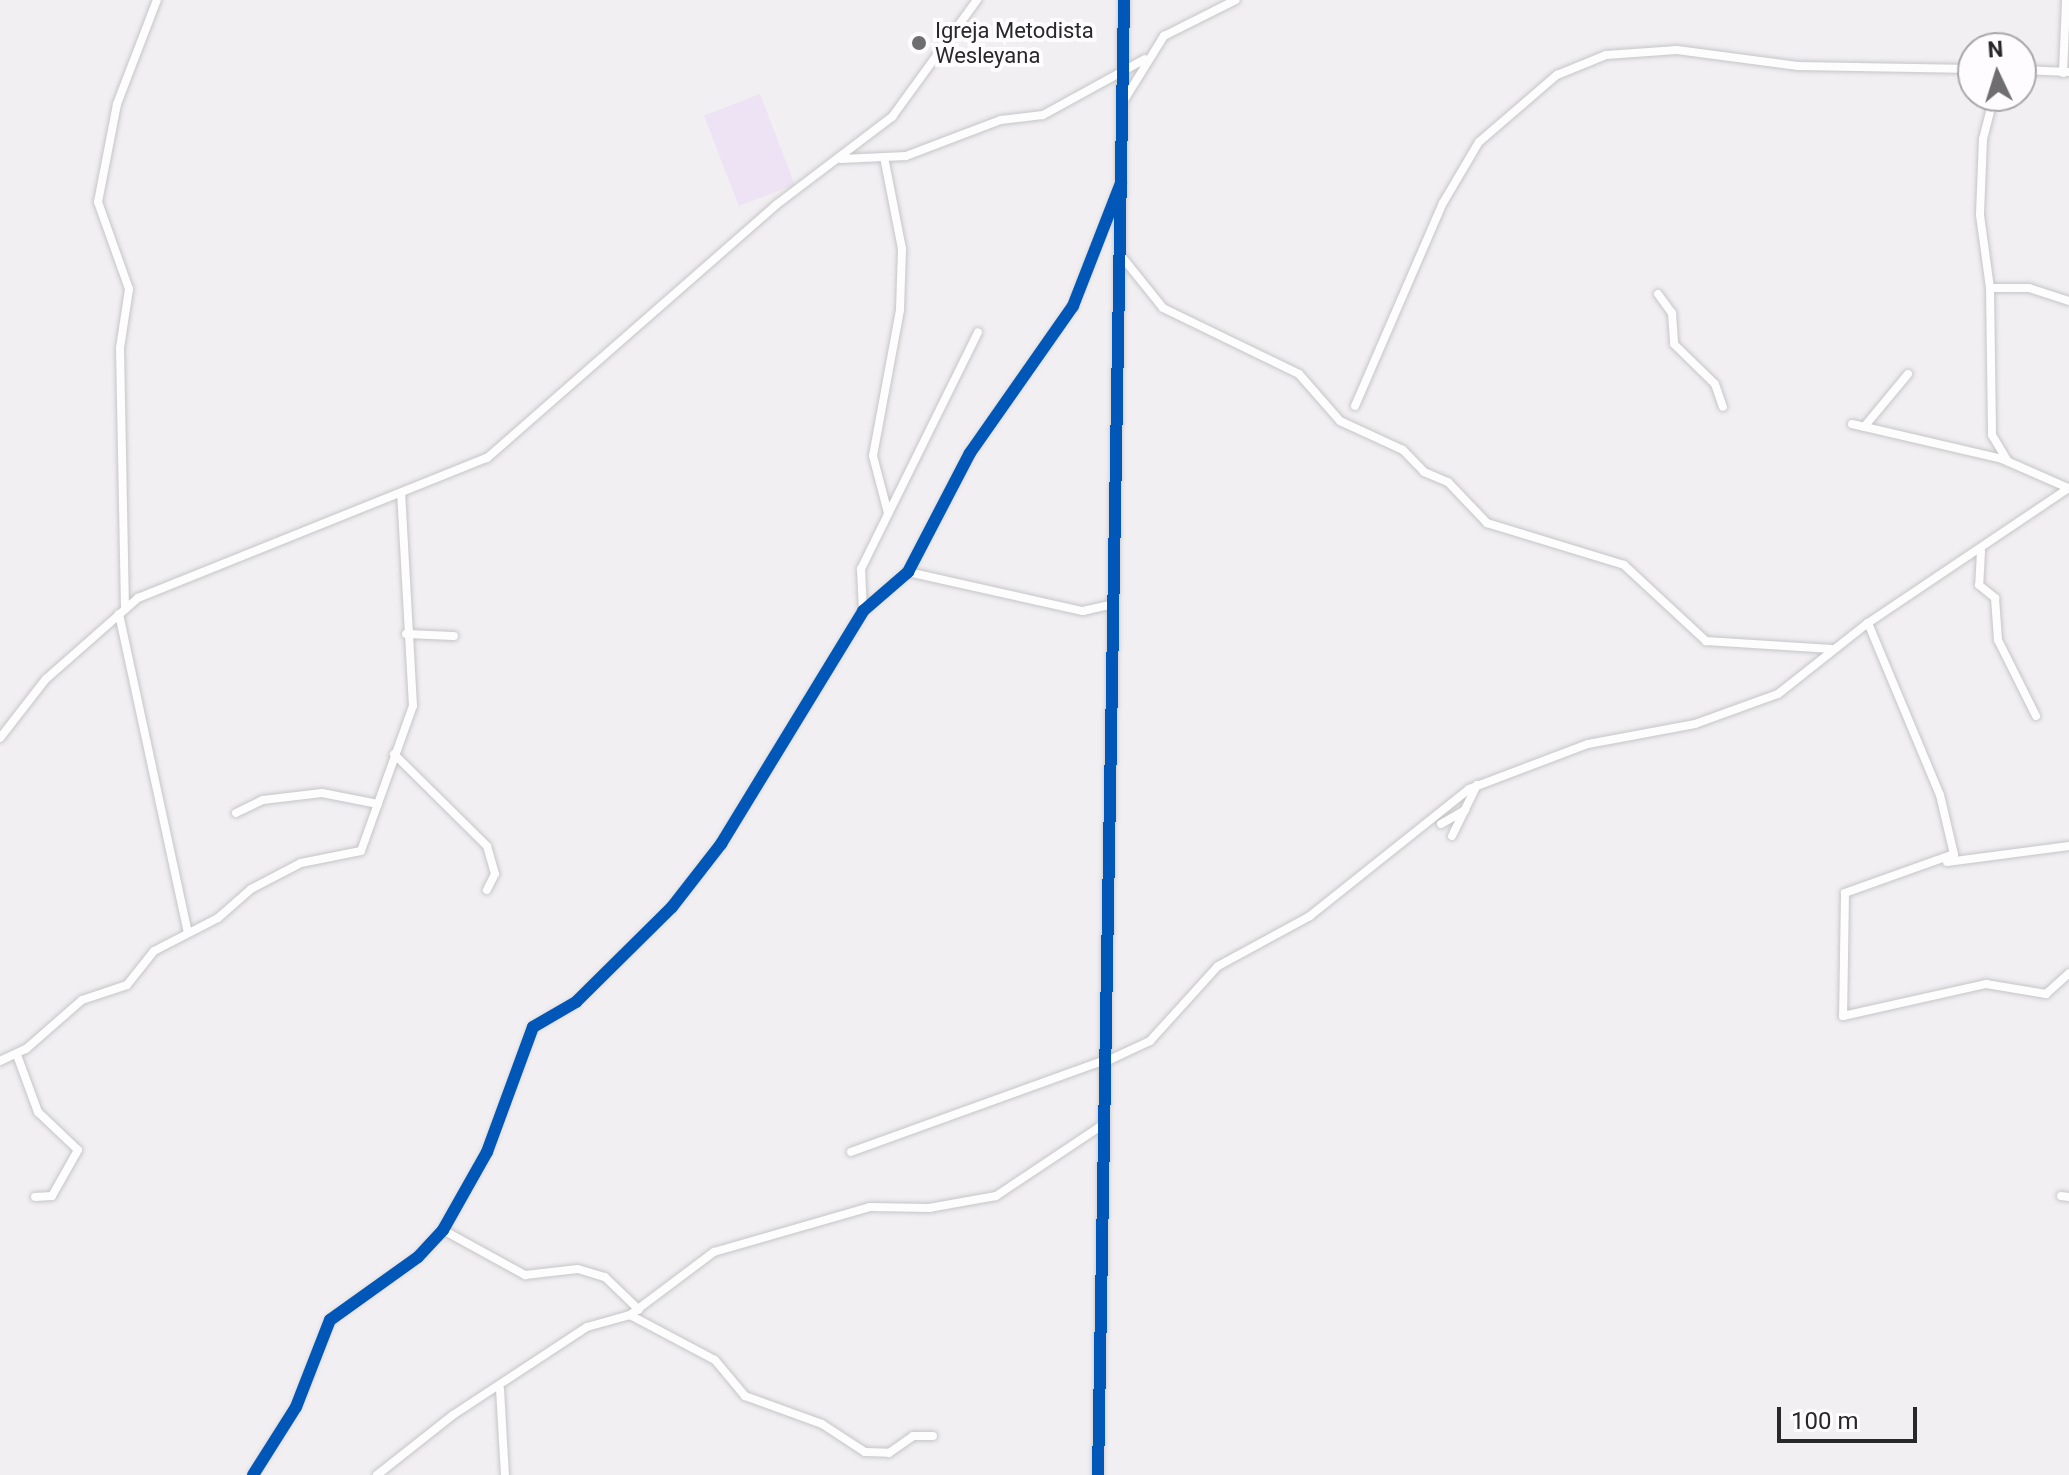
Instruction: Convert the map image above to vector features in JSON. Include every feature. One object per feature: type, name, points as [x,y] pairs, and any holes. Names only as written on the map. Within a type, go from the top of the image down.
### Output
[{"type":"street","points":[[157,0],[117,104],[98,202],[129,289],[120,348],[122,611],[188,932]]},
{"type":"street","points":[[0,738],[46,679],[122,611],[487,458],[776,205],[841,159],[892,117],[977,0]]},
{"type":"street","points":[[1098,1475],[1124,0]]},
{"type":"street","points":[[1122,103],[1145,59],[1164,36],[1236,0]]},
{"type":"street","points":[[2037,71],[2066,72],[2066,0]]},
{"type":"street","points":[[1355,406],[1443,203],[1479,142],[1557,75],[1606,55],[1677,50],[1798,66],[1957,69]]},
{"type":"street","points":[[841,159],[906,156],[1001,120],[1043,115],[1111,81],[1145,59]]},
{"type":"street","points":[[1111,81],[1122,90]]},
{"type":"street","points":[[1991,112],[1981,168],[1990,288],[1992,435],[2008,462]]},
{"type":"street","points":[[884,157],[902,249],[900,310],[873,456],[888,513]]},
{"type":"street","points":[[253,1475],[296,1407],[330,1320],[418,1257],[443,1230],[487,1152],[529,1033],[588,991],[698,874],[863,611],[908,572],[970,453],[1073,306],[1121,183]]},
{"type":"street","points":[[1119,253],[1163,308],[1299,374],[1340,421],[1403,450],[1424,472],[1448,482],[1483,521],[1624,565],[1706,641],[1832,649]]},
{"type":"street","points":[[1990,288],[2029,288],[2069,301]]},
{"type":"street","points":[[1658,294],[1672,313],[1674,344],[1715,384],[1723,407]]},
{"type":"street","points":[[863,611],[861,569],[978,332]]},
{"type":"street","points":[[1864,427],[1908,374]]},
{"type":"street","points":[[1852,424],[2008,462],[2069,488]]},
{"type":"street","points":[[851,1152],[1105,1061],[1150,1041],[1218,966],[1310,916],[1440,806],[1477,785],[1588,744],[1695,724],[1778,694],[1868,623],[1981,551],[2069,488]]},
{"type":"street","points":[[0,1061],[17,1055],[67,1009],[127,985],[154,951],[301,863],[357,854],[413,706],[406,634],[401,494]]},
{"type":"street","points":[[1981,551],[1979,585],[1995,598],[1998,640],[2036,716]]},
{"type":"street","points":[[908,572],[1083,611],[1113,604]]},
{"type":"street","points":[[1868,623],[1940,795],[1954,854],[1947,862]]},
{"type":"street","points":[[406,634],[454,636]]},
{"type":"street","points":[[394,754],[487,846],[495,868],[487,890]]},
{"type":"street","points":[[1452,836],[1477,785]]},
{"type":"street","points":[[236,813],[272,798],[366,796],[382,790]]},
{"type":"street","points":[[366,796],[378,804]]},
{"type":"street","points":[[1441,824],[1465,810]]},
{"type":"street","points":[[2069,846],[1947,862],[1845,893],[1843,1016],[1986,984],[2046,994],[2069,973]]},
{"type":"street","points":[[17,1055],[38,1112],[78,1150],[52,1196],[35,1197]]},
{"type":"street","points":[[377,1475],[587,1327],[639,1310],[685,1268],[764,1233],[870,1207],[929,1208],[996,1196],[1104,1124]]},
{"type":"street","points":[[443,1230],[525,1275],[578,1269],[605,1277],[639,1310]]},
{"type":"street","points":[[630,1315],[715,1360],[745,1396],[822,1424],[865,1452],[889,1453],[913,1436],[933,1436]]},
{"type":"street","points":[[500,1389],[505,1475]]},
{"type":"shaded area","points":[[760,94],[795,185],[739,206],[704,116]]},
{"type":"cycle path","points":[[1098,1475],[1124,0]]},
{"type":"cycle path","points":[[253,1475],[296,1407],[330,1320],[418,1257],[443,1230],[487,1152],[533,1027],[576,1002],[672,907],[721,844],[863,611],[908,572],[970,453],[1073,306],[1121,183]]},
{"type":"place","name":"Igreja Metodista Wesleyana","points":[[919,43]]}]
